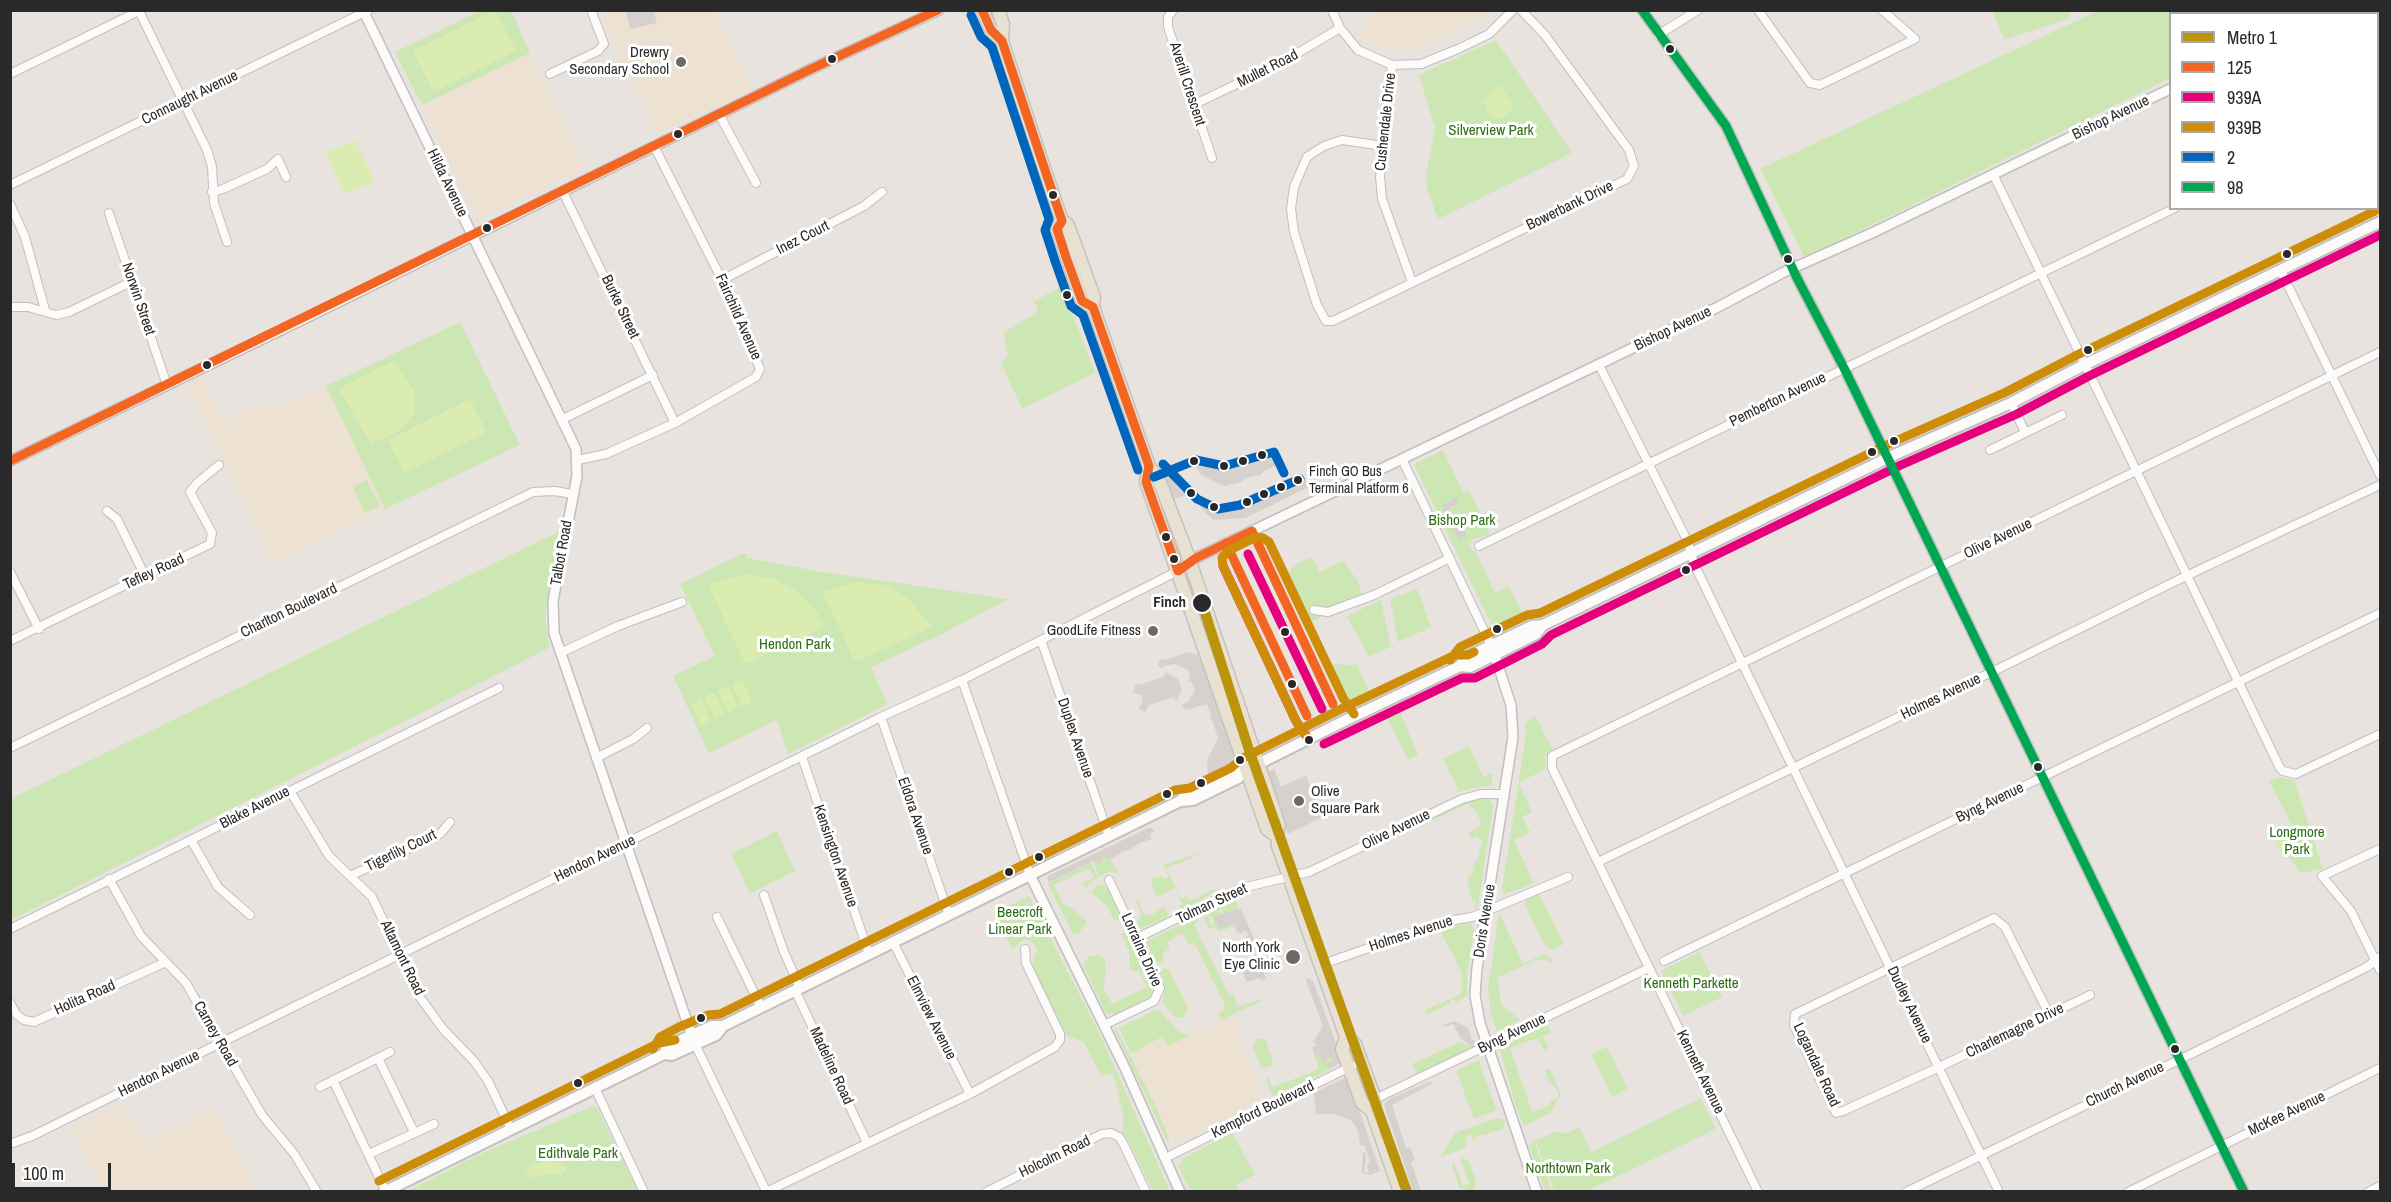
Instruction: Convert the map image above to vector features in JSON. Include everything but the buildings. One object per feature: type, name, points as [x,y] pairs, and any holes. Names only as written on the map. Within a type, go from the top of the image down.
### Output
[{"type":"main road","points":[[982,10],[991,30],[1002,41]]},
{"type":"main road","points":[[998,10],[1003,24],[1002,41],[1062,221],[1057,230],[1082,301],[1093,307],[1149,466],[1159,480],[1190,564],[1279,825],[1276,836]]},
{"type":"main road","points":[[385,1191],[664,1054],[672,1055],[694,1040],[716,1035],[723,1026],[1179,801],[1193,800],[1238,778],[1246,770],[1460,666],[1470,667],[1493,650],[1536,634],[1543,625],[1887,459],[2011,403],[2084,365],[2380,222]]},
{"type":"main road","points":[[1149,466],[1146,482],[1267,828],[1276,836],[1346,1037],[1355,1044],[1362,1062],[1400,1191]]},
{"type":"main road","points":[[1346,1037],[1342,1049],[1362,1103],[1373,1105]]},
{"type":"street","points":[[550,74],[598,51],[604,44],[591,10]]},
{"type":"street","points":[[10,461],[654,146],[939,10]]},
{"type":"street","name":"Averill Crescent","points":[[1173,10],[1168,18],[1168,27],[1212,158]]},
{"type":"street","points":[[1332,10],[1340,28],[1358,50],[1392,65],[1421,64],[1458,49],[1489,34],[1513,10]]},
{"type":"street","name":"Bowerbank Drive","points":[[1383,146],[1342,140],[1324,146],[1307,156],[1294,187],[1291,209],[1294,232],[1317,305],[1326,321],[1333,321],[1627,178],[1634,166],[1629,150],[1545,35],[1521,10]]},
{"type":"street","points":[[1642,10],[1726,126],[2244,1191]]},
{"type":"street","points":[[1658,35],[1698,10]]},
{"type":"street","points":[[1758,10],[1810,83],[1820,85],[1915,39],[1882,10]]},
{"type":"street","points":[[10,74],[140,11],[209,156],[212,192],[228,242]]},
{"type":"street","name":"Connaught Avenue","points":[[10,185],[366,11]]},
{"type":"street","name":"Hilda Avenue","points":[[366,11],[472,235],[563,419]]},
{"type":"street","name":"Mullet Road","points":[[1193,105],[1281,63],[1340,28]]},
{"type":"street","name":"Cushendale Drive","points":[[1392,65],[1380,177],[1382,199],[1412,282]]},
{"type":"street","name":"Bishop Avenue","points":[[1178,571],[1196,558],[1599,365],[1794,268],[2169,89]]},
{"type":"street","points":[[720,114],[756,183]]},
{"type":"street","name":"Fairchild Avenue","points":[[578,460],[606,454],[675,423],[756,377],[760,369],[722,280],[654,146]]},
{"type":"street","points":[[212,192],[267,169],[278,159],[286,177]]},
{"type":"street","points":[[1993,174],[2186,576],[2283,771],[2296,774],[2380,734]]},
{"type":"street","name":"Burke Street","points":[[563,192],[675,423]]},
{"type":"street","name":"Inez Court","points":[[722,280],[864,206],[882,192]]},
{"type":"street","points":[[10,204],[25,237],[45,310]]},
{"type":"street","name":"Pemberton Avenue","points":[[1479,546],[2171,210]]},
{"type":"street","name":"Norwin Street","points":[[109,213],[167,385]]},
{"type":"street","points":[[2281,271],[2380,476]]},
{"type":"street","points":[[10,307],[28,307],[56,315],[69,312],[133,281]]},
{"type":"street","name":"Olive Avenue","points":[[1551,758],[1555,753],[2380,352]]},
{"type":"street","name":"Dudley Avenue","points":[[1599,365],[1687,540],[1691,554],[1742,663],[2000,1191]]},
{"type":"street","points":[[563,419],[653,375]]},
{"type":"street","points":[[2011,403],[2025,432]]},
{"type":"street","points":[[1989,450],[2062,415]]},
{"type":"street","name":"Talbot Road","points":[[563,419],[576,449],[578,460],[577,476],[553,601],[554,632],[694,1040],[766,1191]]},
{"type":"street","points":[[1402,459],[1493,650]]},
{"type":"street","name":"Tefley Road","points":[[10,641],[210,544],[212,533],[190,492],[197,483],[219,465]]},
{"type":"street","name":"Holmes Avenue","points":[[1598,862],[1991,673],[2186,576],[2380,485]]},
{"type":"street","name":"Charlton Boulevard","points":[[10,748],[533,492],[555,491],[572,494]]},
{"type":"street","points":[[107,511],[117,519],[144,576]]},
{"type":"street","points":[[1314,610],[1328,612],[1374,595],[1450,558]]},
{"type":"street","name":"Hendon Avenue","points":[[10,1144],[32,1136],[881,717],[962,680],[1178,571]]},
{"type":"street","points":[[10,572],[39,628]]},
{"type":"street","points":[[560,653],[618,626],[682,602]]},
{"type":"street","name":"Byng Avenue","points":[[1664,961],[2380,613]]},
{"type":"street","name":"Duplex Avenue","points":[[1041,640],[1109,836]]},
{"type":"street","name":"Doris Avenue","points":[[1493,650],[1509,694],[1514,723],[1475,991],[1478,1016],[1537,1191]]},
{"type":"street","points":[[962,680],[1030,875],[1104,1025],[1180,1191]]},
{"type":"street","name":"Blake Avenue","points":[[10,929],[499,688]]},
{"type":"street","name":"Eldora Avenue","points":[[881,717],[949,915]]},
{"type":"street","points":[[596,758],[633,739],[647,728]]},
{"type":"street","name":"Kensington Avenue","points":[[802,757],[869,954]]},
{"type":"street","name":"Kenneth Avenue","points":[[1551,758],[1552,768],[1758,1191]]},
{"type":"street","name":"Altamont Road","points":[[290,791],[329,856],[372,897],[419,996],[443,1029],[474,1061],[511,1129]]},
{"type":"street","name":"Olive Avenue","points":[[1290,878],[1309,872],[1462,799],[1481,794],[1504,794]]},
{"type":"street","name":"Tigerlily Court","points":[[350,876],[440,834],[450,822]]},
{"type":"street","points":[[191,840],[218,887],[250,915]]},
{"type":"street","points":[[2380,849],[2322,876],[2351,911],[2378,959],[2380,970]]},
{"type":"street","name":"Holmes Avenue","points":[[1320,964],[1443,922],[1472,917],[1568,877]]},
{"type":"street","name":"Tolman Street","points":[[1137,938],[1238,889],[1290,878]]},
{"type":"street","name":"Carney Road","points":[[109,879],[141,936],[186,983],[262,1115],[295,1155],[317,1191]]},
{"type":"street","name":"Lorraine Drive","points":[[1104,1025],[1154,1001],[1160,993],[1160,983],[1109,880]]},
{"type":"street","name":"Madeline Road","points":[[764,895],[798,989],[867,1143]]},
{"type":"street","points":[[717,917],[761,1007]]},
{"type":"street","points":[[1891,968],[1994,918],[2005,927],[2049,1014]]},
{"type":"street","name":"Elmview Avenue","points":[[893,942],[970,1094]]},
{"type":"street","points":[[766,1191],[970,1094],[1055,1047],[1060,1040],[1060,1034],[1026,963],[1025,949]]},
{"type":"street","name":"Church Avenue","points":[[1906,1191],[2179,1059],[2378,959]]},
{"type":"street","name":"Holita Road","points":[[10,1003],[17,1015],[24,1020],[34,1022],[166,962]]},
{"type":"street","name":"Byng Avenue","points":[[1373,1105],[1649,968]]},
{"type":"street","name":"Logandale Road","points":[[1891,968],[1795,1014],[1794,1025],[1836,1113],[1940,1067]]},
{"type":"street","name":"Charlemagne Drive","points":[[1940,1067],[2090,994]]},
{"type":"street","points":[[320,1087],[390,1052]]},
{"type":"street","points":[[378,1058],[414,1132]]},
{"type":"street","name":"Kempford Boulevard","points":[[1165,1158],[1362,1062]]},
{"type":"street","name":"McKee Avenue","points":[[2128,1191],[2380,1068]]},
{"type":"street","points":[[333,1080],[385,1191]]},
{"type":"street","points":[[595,1088],[644,1191]]},
{"type":"street","points":[[369,1154],[434,1124]]},
{"type":"street","name":"Holcolm Road","points":[[986,1191],[1102,1134],[1111,1133],[1119,1137],[1146,1191]]},
{"type":"street","points":[[2368,1191],[2380,1186]]},
{"type":"shaded area","points":[[1376,10],[1493,11],[1419,49],[1388,49],[1358,36]]},
{"type":"shaded area","name":"Drewry Secondary School","points":[[618,11],[714,11],[754,89],[658,133],[601,19]]},
{"type":"shaded area","points":[[626,11],[654,11],[657,23],[630,29]]},
{"type":"shaded area","points":[[530,53],[586,168],[477,220],[422,105]]},
{"type":"shaded area","points":[[202,377],[223,421],[265,402],[269,411],[326,386],[385,509],[273,563],[186,384]]},
{"type":"shaded area","points":[[1263,452],[1278,454],[1281,463],[1264,471],[1261,475],[1224,486],[1201,475],[1191,458],[1192,456],[1223,464],[1240,455],[1257,456]]},
{"type":"shaded area","points":[[1170,473],[1217,511],[1229,511],[1235,504],[1264,492],[1284,480],[1301,477],[1309,487],[1245,518],[1214,520],[1187,495],[1174,499],[1165,474]]},
{"type":"shaded area","points":[[1457,497],[1459,503],[1448,509],[1458,529],[1463,527],[1467,536],[1459,540],[1442,509],[1443,504]]},
{"type":"shaded area","points":[[1189,652],[1199,655],[1234,755],[1232,764],[1208,778],[1207,761],[1218,738],[1212,720],[1210,721],[1207,704],[1186,710],[1182,706],[1188,702],[1195,690],[1192,683],[1188,681],[1190,677],[1188,670],[1175,664],[1164,666],[1163,669],[1158,665],[1161,658],[1165,660]]},
{"type":"shaded area","points":[[1166,672],[1178,679],[1182,690],[1176,702],[1174,697],[1149,705],[1145,712],[1139,709],[1143,699],[1142,696],[1133,692],[1136,684],[1165,676]]},
{"type":"shaded area","name":"Olive Square Park","points":[[1274,769],[1281,787],[1306,775],[1321,818],[1288,834],[1268,777],[1268,772]]},
{"type":"shaded area","points":[[1150,827],[1155,831],[1150,835],[1152,839],[1108,861],[1104,856],[1101,861],[1094,861],[1049,883],[1048,876]]},
{"type":"shaded area","points":[[1241,908],[1256,944],[1255,949],[1250,951],[1249,942],[1245,937],[1249,935],[1247,932],[1242,930],[1243,934],[1237,932],[1234,924],[1219,929],[1214,917]]},
{"type":"shaded area","points":[[1256,952],[1266,979],[1261,981],[1260,978],[1247,982],[1242,971],[1254,967],[1252,960]]},
{"type":"shaded area","points":[[1305,978],[1313,980],[1340,1055],[1340,1063],[1330,1069],[1327,1064],[1333,1061],[1332,1057],[1322,1062],[1319,1054],[1315,1056],[1312,1047],[1317,1045],[1313,1042],[1323,1026]]},
{"type":"shaded area","points":[[1233,1014],[1262,1097],[1248,1104],[1243,1110],[1175,1143],[1131,1053],[1163,1037],[1168,1046]]},
{"type":"shaded area","points":[[1454,1021],[1468,1028],[1472,1040],[1476,1040],[1474,1048],[1461,1039],[1453,1024],[1445,1027],[1443,1025]]},
{"type":"shaded area","points":[[1342,1079],[1350,1083],[1380,1171],[1370,1175],[1362,1173],[1363,1152],[1365,1152],[1366,1160],[1364,1172],[1369,1173],[1367,1167],[1370,1161],[1364,1145],[1360,1145],[1358,1131],[1352,1121],[1335,1114],[1316,1114],[1314,1093]]},
{"type":"shaded area","points":[[1431,1081],[1432,1084],[1392,1105],[1406,1148],[1410,1147],[1415,1160],[1411,1162],[1421,1191],[1413,1191],[1384,1105],[1389,1099]]},
{"type":"shaded area","points":[[124,1103],[146,1141],[214,1107],[253,1182],[235,1191],[106,1191],[70,1130]]},
{"type":"green space","points":[[511,10],[530,53],[422,105],[395,52],[480,11]]},
{"type":"green space","points":[[2100,10],[2288,11],[2169,12],[2169,78],[1805,258],[1760,169]]},
{"type":"green space","points":[[496,11],[516,51],[433,92],[413,51]]},
{"type":"green space","points":[[1992,11],[2071,11],[2069,19],[2005,39]]},
{"type":"green space","name":"Silverview Park","points":[[1496,40],[1572,153],[1438,219],[1427,190],[1426,174],[1435,128],[1419,75]]},
{"type":"green space","points":[[1499,86],[1502,87],[1514,108],[1505,117],[1496,119],[1488,115],[1483,101]]},
{"type":"green space","points":[[355,140],[375,182],[344,194],[326,152]]},
{"type":"green space","points":[[1062,286],[1095,373],[1022,409],[1001,363],[1008,355],[1003,333],[1036,313],[1038,308],[1033,302]]},
{"type":"green space","points":[[460,322],[520,445],[385,509],[326,386]]},
{"type":"green space","points":[[394,361],[415,393],[414,412],[395,434],[371,444],[340,391],[341,388]]},
{"type":"green space","points":[[470,399],[487,432],[404,473],[388,440]]},
{"type":"green space","name":"Bishop Park","points":[[1443,450],[1463,492],[1469,490],[1490,535],[1473,539],[1470,544],[1471,549],[1476,553],[1495,593],[1509,587],[1526,620],[1501,633],[1495,632],[1414,464]]},
{"type":"green space","points":[[367,480],[380,506],[365,513],[353,487]]},
{"type":"green space","points":[[558,532],[545,618],[549,648],[11,920],[11,799]]},
{"type":"green space","name":"Hendon Park","points":[[746,554],[747,558],[823,572],[1008,599],[942,634],[871,667],[887,704],[788,754],[777,720],[709,753],[673,676],[715,656],[680,584]]},
{"type":"green space","points":[[1310,557],[1319,572],[1344,561],[1357,580],[1362,594],[1307,625],[1283,578],[1295,565]]},
{"type":"green space","points":[[745,574],[775,579],[796,591],[816,610],[825,627],[747,663],[744,662],[708,584]]},
{"type":"green space","points":[[856,582],[885,585],[909,599],[932,627],[857,661],[822,592]]},
{"type":"green space","points":[[1417,589],[1431,627],[1398,642],[1390,599]]},
{"type":"green space","points":[[1381,600],[1391,647],[1368,656],[1347,616]]},
{"type":"green space","points":[[1328,664],[1357,665],[1371,695],[1344,708],[1330,678]]},
{"type":"green space","points":[[742,679],[752,701],[742,706],[732,684]]},
{"type":"green space","points":[[728,686],[738,707],[728,712],[718,691]]},
{"type":"green space","points":[[714,692],[725,714],[715,719],[705,697]]},
{"type":"green space","points":[[701,699],[711,721],[701,725],[691,704]]},
{"type":"green space","points":[[1400,712],[1418,755],[1408,760],[1387,718]]},
{"type":"green space","points":[[1535,715],[1552,749],[1545,757],[1546,769],[1520,782],[1532,812],[1522,817],[1530,832],[1514,840],[1534,883],[1504,894],[1502,889],[1526,723]]},
{"type":"green space","points":[[1469,746],[1483,777],[1493,773],[1491,785],[1454,792],[1458,789],[1443,759]]},
{"type":"green space","name":"Longmore Park","points":[[2277,777],[2294,780],[2323,869],[2301,873],[2271,833],[2292,825],[2269,781]]},
{"type":"green space","points":[[1490,799],[1493,806],[1478,906],[1475,910],[1475,901],[1472,902],[1467,877],[1472,874],[1481,844],[1484,844],[1477,836],[1471,838],[1468,833],[1482,825],[1476,811],[1467,804],[1390,841],[1394,836],[1449,809],[1465,802]]},
{"type":"green space","points":[[2289,828],[2297,853],[2282,858],[2273,834]]},
{"type":"green space","points":[[777,831],[795,871],[750,894],[731,854]]},
{"type":"green space","points":[[1202,852],[1178,865],[1177,863],[1166,868],[1181,899],[1187,896],[1190,901],[1214,889],[1216,891],[1183,910],[1178,907],[1182,904],[1175,888],[1157,897],[1150,879],[1161,876],[1164,879],[1169,877],[1163,865]]},
{"type":"green space","points":[[1105,856],[1108,861],[1111,860],[1118,873],[1108,872],[1099,877],[1093,861],[1101,861]]},
{"type":"green space","points":[[1091,863],[1098,878],[1086,888],[1081,884],[1094,878],[1089,868],[1054,885],[1063,904],[1073,909],[1087,922],[1078,934],[1073,934],[1048,884]]},
{"type":"green space","points":[[1101,884],[1110,891],[1121,914],[1120,919],[1114,920],[1107,906],[1091,892]]},
{"type":"green space","points":[[1243,894],[1244,897],[1236,901],[1239,908],[1223,914],[1221,908],[1219,910],[1221,914],[1214,917],[1219,929],[1234,924],[1235,926],[1218,932],[1215,926],[1209,929],[1203,917],[1209,914],[1210,926],[1215,924],[1208,910]]},
{"type":"green space","points":[[1539,894],[1564,944],[1552,950],[1543,943],[1525,905],[1525,900]]},
{"type":"green space","name":"Beecroft Linear Park","points":[[1029,896],[1100,1035],[1170,1191],[1153,1191],[1128,1140],[1122,1133],[1124,1118],[1113,1073],[1101,1076],[1084,1042],[1065,1035],[1032,966],[1037,949],[1034,944],[1028,940],[1022,940],[1013,950],[994,913]]},
{"type":"green space","points":[[1138,900],[1145,916],[1163,907],[1168,912],[1167,918],[1139,929],[1137,925],[1141,913],[1136,901]]},
{"type":"green space","points":[[1499,912],[1523,964],[1544,954],[1552,959],[1551,963],[1545,960],[1535,960],[1497,978],[1502,1005],[1520,1020],[1497,1031],[1491,1015],[1488,990]]},
{"type":"green space","points":[[1194,918],[1198,922],[1194,925],[1229,995],[1235,994],[1236,1004],[1239,1006],[1270,997],[1221,1020],[1218,1014],[1224,1010],[1224,1003],[1194,942],[1189,945],[1183,934],[1180,934],[1167,942],[1170,948],[1162,954],[1165,960],[1158,963],[1154,961],[1146,941]]},
{"type":"green space","points":[[1470,923],[1474,930],[1467,974],[1467,996],[1457,1002],[1450,1000],[1450,1003],[1427,1015],[1425,1010],[1461,994],[1462,973],[1439,928]]},
{"type":"green space","points":[[1127,932],[1131,934],[1156,987],[1151,997],[1115,1015],[1111,1012],[1110,1015],[1105,1011],[1083,965],[1089,956],[1097,955],[1105,958],[1106,973],[1103,987],[1112,1004],[1147,987],[1142,977],[1147,975],[1146,973],[1140,975],[1140,971],[1130,970],[1129,951],[1121,934]]},
{"type":"green space","name":"Kenneth Parkette","points":[[1699,952],[1722,997],[1683,1016],[1661,971]]},
{"type":"green space","points":[[1165,968],[1169,970],[1187,1005],[1187,1012],[1182,1018],[1175,1017],[1163,1003],[1165,985],[1159,972]]},
{"type":"green space","points":[[1158,1009],[1179,1032],[1191,1035],[1168,1046],[1162,1037],[1131,1053],[1119,1028]]},
{"type":"green space","points":[[1546,1022],[1551,1033],[1543,1037],[1549,1048],[1544,1050],[1538,1038],[1510,1048],[1532,1112],[1549,1106],[1551,1101],[1559,1098],[1556,1087],[1549,1082],[1545,1069],[1550,1069],[1561,1095],[1550,1113],[1524,1126],[1517,1110],[1500,1050],[1505,1047],[1503,1044],[1505,1042]]},
{"type":"green space","points":[[1115,1026],[1158,1111],[1170,1141],[1167,1141],[1115,1031]]},
{"type":"green space","points":[[1258,1038],[1266,1040],[1273,1061],[1272,1065],[1267,1068],[1261,1067],[1253,1047],[1253,1043]]},
{"type":"green space","points":[[1462,1041],[1464,1045],[1470,1044],[1473,1048],[1416,1074],[1412,1064]]},
{"type":"green space","points":[[1607,1047],[1628,1089],[1612,1097],[1591,1054]]},
{"type":"green space","points":[[1319,1054],[1322,1062],[1332,1055],[1334,1061],[1327,1064],[1330,1069],[1272,1095],[1266,1080],[1268,1077],[1272,1087],[1308,1074],[1319,1066],[1315,1056]]},
{"type":"green space","points":[[1479,1060],[1496,1110],[1474,1119],[1456,1071]]},
{"type":"green space","name":"Northtown Park","points":[[1701,1098],[1716,1129],[1587,1191],[1554,1191],[1536,1141],[1555,1132],[1568,1133],[1579,1127],[1591,1152]]},
{"type":"green space","name":"Edithvale Park","points":[[593,1106],[597,1108],[638,1191],[406,1192],[474,1157]]},
{"type":"green space","points":[[1496,1118],[1505,1120],[1501,1130],[1478,1136],[1472,1141],[1469,1131],[1466,1146],[1461,1150],[1433,1159],[1442,1155],[1455,1133]]},
{"type":"green space","points":[[1232,1133],[1255,1175],[1236,1185],[1239,1191],[1191,1191],[1180,1169],[1179,1165],[1183,1163],[1181,1159]]},
{"type":"green space","points":[[1534,1140],[1552,1191],[1545,1191],[1529,1146]]},
{"type":"green space","points":[[1463,1157],[1469,1162],[1476,1181],[1475,1188],[1470,1191],[1460,1188],[1452,1167],[1454,1162],[1463,1186],[1469,1184],[1461,1160]]},
{"type":"green space","points":[[547,1161],[568,1167],[561,1176],[548,1173],[532,1179],[525,1170],[532,1165]]},
{"type":"metro line","name":"1","points":[[1202,603],[1249,750],[1407,1192]]},
{"type":"transit line","name":"125","points":[[10,461],[811,69],[938,10]]},
{"type":"transit line","name":"125","points":[[982,10],[991,30],[1002,41],[1062,221],[1057,229],[1066,257],[1082,301],[1093,307],[1149,466],[1146,482],[1178,571],[1196,558],[1252,531],[1333,704]]},
{"type":"transit line","name":"98","points":[[1642,10],[1726,126],[1797,278],[1844,368],[2244,1192]]},
{"type":"transit line","name":"2","points":[[971,15],[981,37],[992,47],[1049,219],[1045,230],[1055,261],[1071,306],[1083,315],[1138,470]]},
{"type":"transit line","name":"939B","points":[[1450,660],[1460,647],[1527,615],[1540,613],[1891,443],[2006,392],[2079,354],[2375,211]]},
{"type":"transit line","name":"939A","points":[[1324,744],[1462,678],[1475,678],[1542,644],[1551,635],[1901,465],[2017,414],[2089,376],[2380,235]]},
{"type":"transit line","name":"2","points":[[1154,477],[1196,460],[1224,466],[1274,452],[1284,473]]},
{"type":"transit line","name":"2","points":[[1163,464],[1197,499],[1218,509],[1240,505],[1300,479]]},
{"type":"transit line","name":"939B","points":[[1309,740],[1296,721],[1223,566],[1222,558],[1228,551],[1256,537],[1269,542],[1343,698],[1354,714]]},
{"type":"transit line","name":"125","points":[[1226,543],[1307,716]]},
{"type":"transit line","name":"939A","points":[[1248,554],[1322,709]]},
{"type":"transit line","name":"939A","points":[[1223,566],[1296,721],[1309,740]]},
{"type":"transit line","name":"939B","points":[[653,1049],[660,1037],[679,1027],[708,1015],[720,1014],[1175,790],[1190,788],[1231,768],[1241,759],[1339,710],[1455,655],[1468,655],[1474,652]]},
{"type":"transit line","name":"939B","points":[[379,1181],[659,1043],[675,1040]]},
{"type":"place","name":"Drewry Secondary School","points":[[681,62]]},
{"type":"place","name":"Finch GO Bus Terminal Platform 6","points":[[1298,480]]},
{"type":"place","name":"Finch","points":[[1202,603]]},
{"type":"place","name":"GoodLife Fitness","points":[[1153,631]]},
{"type":"place","name":"Olive Square Park","points":[[1299,801]]},
{"type":"place","name":"North York Eye Clinic","points":[[1293,957]]}]
